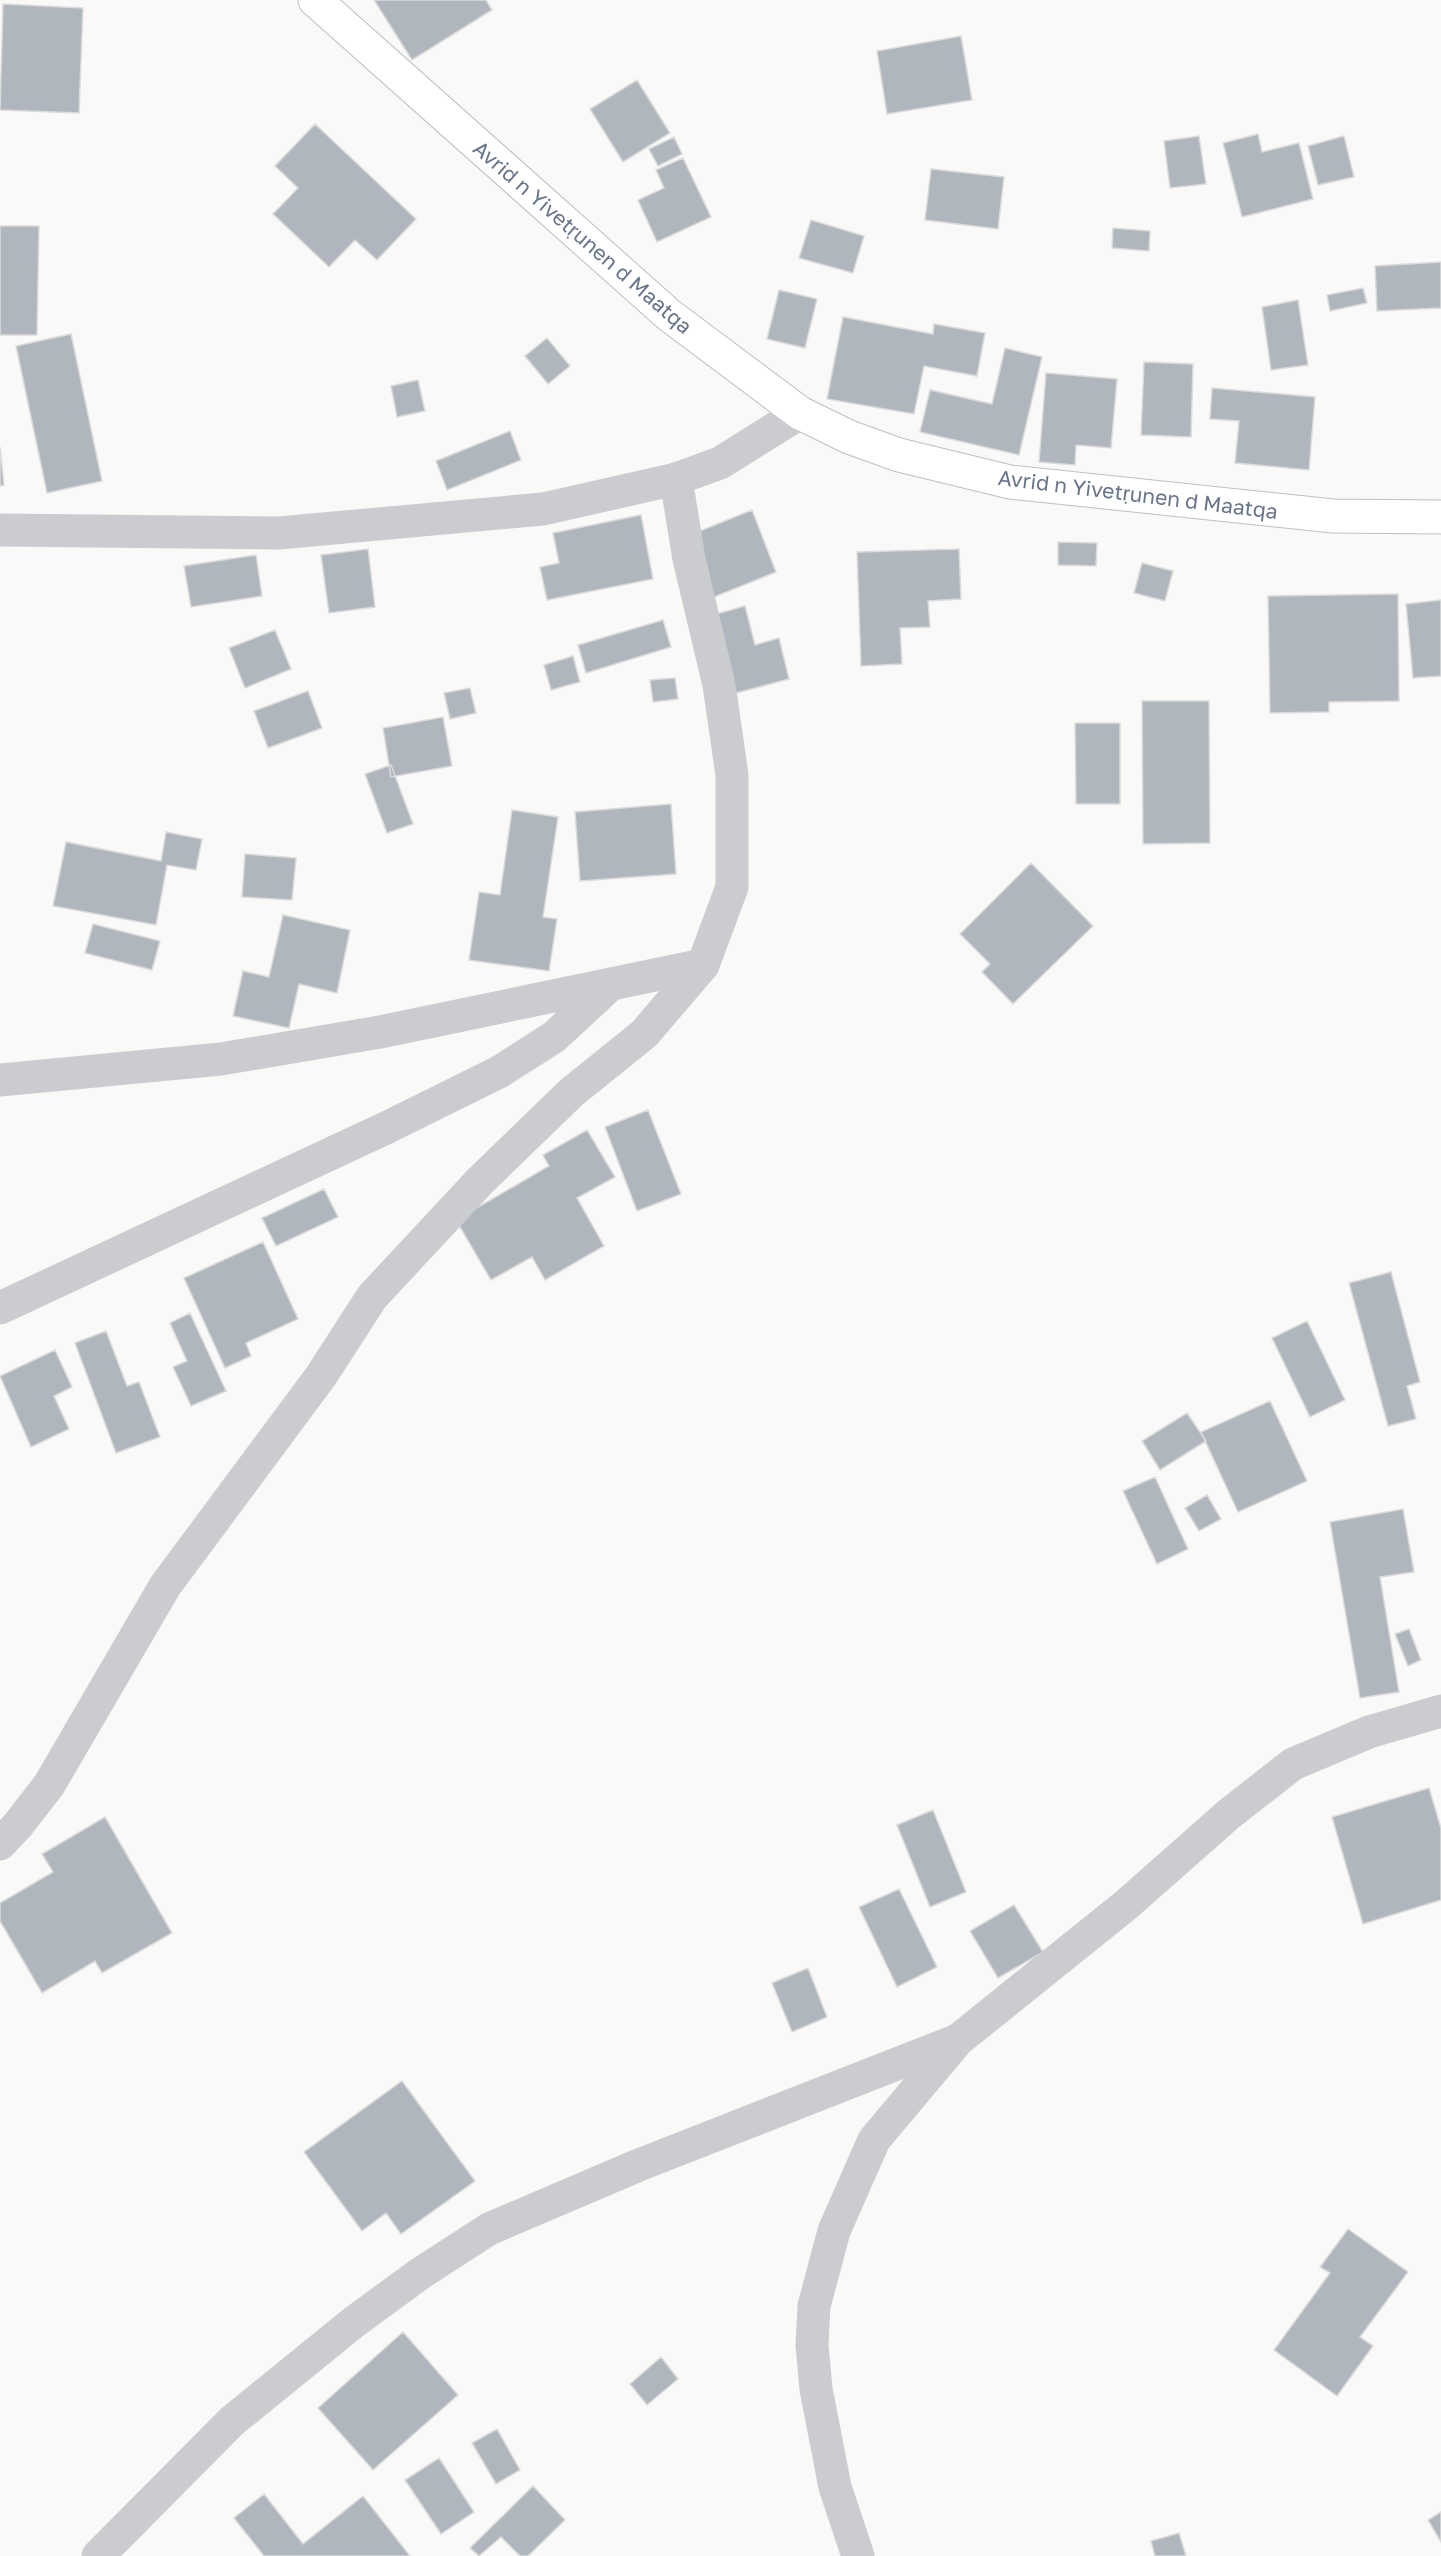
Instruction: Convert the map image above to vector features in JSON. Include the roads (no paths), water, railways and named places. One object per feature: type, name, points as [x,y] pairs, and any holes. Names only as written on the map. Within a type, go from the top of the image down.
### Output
[{"type":"main road","name":"Avrid n Yivetṛunen d Maatqa","points":[[315,0],[669,315],[800,413],[849,437],[899,455],[1010,482],[1333,516],[1441,517]]},
{"type":"street","points":[[0,530],[279,533],[543,509],[676,480],[720,463],[800,413]]},
{"type":"street","points":[[0,1844],[49,1785],[165,1586],[321,1376],[372,1297],[480,1181],[556,1108],[644,1034],[703,965],[732,887],[732,775],[719,685],[689,559],[676,480]]},
{"type":"street","points":[[0,1080],[221,1059],[380,1032],[608,987],[703,965]]},
{"type":"street","points":[[0,1308],[388,1127],[499,1072],[554,1037],[608,987]]},
{"type":"street","points":[[858,2556],[835,2487],[822,2422],[812,2345],[814,2306],[834,2231],[874,2140],[958,2040],[1126,1905],[1229,1814],[1293,1764],[1369,1732],[1441,1711]]},
{"type":"street","points":[[98,2556],[232,2421],[354,2322],[421,2273],[489,2229],[639,2165],[958,2040]]}]
